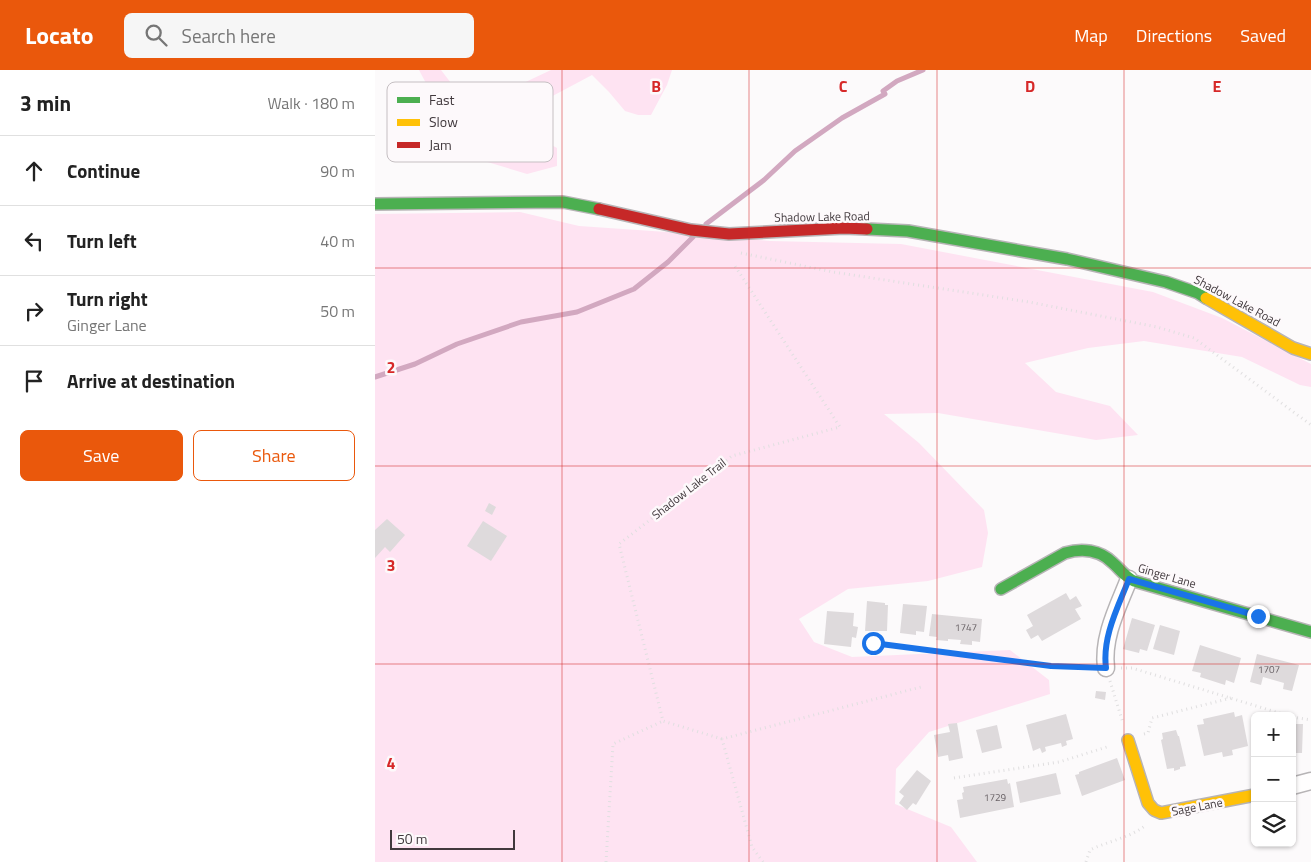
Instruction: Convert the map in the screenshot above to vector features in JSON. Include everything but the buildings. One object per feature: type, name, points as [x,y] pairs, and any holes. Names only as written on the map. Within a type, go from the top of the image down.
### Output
[{"type":"street","name":"Shadow Lake Road","points":[[375,204],[563,202],[691,230],[729,234],[845,228],[908,232],[1067,259],[1166,282],[1198,293],[1293,348],[1311,354]]},
{"type":"street","name":"Ginger Lane","points":[[1001,589],[1065,553],[1074,550],[1084,550],[1100,553],[1110,559],[1129,579],[1311,632]]},
{"type":"street","points":[[1106,668],[1104,653],[1112,621],[1129,579]]},
{"type":"street","name":"Sage Lane","points":[[1128,740],[1148,803],[1154,810],[1161,813],[1251,796]]},
{"type":"street","points":[[1296,785],[1311,781]]},
{"type":"path","points":[[735,251],[744,255],[833,272],[1029,302],[1157,327],[1194,338],[1311,425]]},
{"type":"path","name":"Shadow Lake Trail","points":[[663,721],[619,544],[732,456],[840,427],[733,263]]},
{"type":"path","points":[[873,643],[1051,666],[1132,668],[1276,712]]},
{"type":"path","points":[[1106,668],[1128,740]]},
{"type":"path","points":[[606,862],[613,744],[663,721],[722,739],[921,687]]},
{"type":"path","points":[[954,778],[1059,762],[1148,733],[1152,718],[1232,698]]},
{"type":"path","points":[[1296,718],[1311,720]]},
{"type":"path","points":[[722,739],[752,847],[763,862]]},
{"type":"path","points":[[1086,862],[1090,850],[1137,832],[1161,813]]},
{"type":"shaded area","points":[[419,70],[441,70],[450,82],[425,82]]},
{"type":"shaded area","points":[[551,70],[672,70],[667,85],[651,115],[638,115],[625,111],[592,75],[553,96],[553,82],[526,82]]},
{"type":"shaded area","points":[[553,146],[557,148],[557,166],[527,174],[487,162],[553,162]]},
{"type":"shaded area","points":[[520,212],[579,226],[770,241],[901,244],[1153,292],[1222,318],[1311,364],[1311,387],[1300,385],[1242,357],[1144,341],[1088,348],[1025,363],[1056,392],[1110,406],[1138,435],[1096,440],[938,413],[884,414],[919,443],[984,510],[988,533],[982,567],[928,581],[848,589],[799,619],[814,642],[852,657],[1010,650],[1049,680],[1050,694],[929,732],[896,769],[895,804],[951,827],[977,862],[375,862],[375,214]]},
{"type":"waterway","points":[[706,224],[764,180],[795,151],[842,118],[885,94],[883,91],[897,81],[923,70]]},
{"type":"waterway","points":[[375,377],[415,364],[457,344],[521,322],[577,312],[634,289],[668,262],[693,237]]},
{"type":"traffic: fast","points":[[375,204],[563,202],[599,209]]},
{"type":"traffic: fast","points":[[867,229],[908,231],[1067,259],[1166,282],[1198,293],[1206,298]]},
{"type":"traffic: fast","points":[[1001,589],[1065,553],[1091,551],[1108,559],[1134,581],[1311,632]]},
{"type":"traffic: slow","points":[[1206,298],[1293,348],[1311,354]]},
{"type":"traffic: slow","points":[[1128,740],[1148,803],[1154,810],[1161,813],[1251,796]]},
{"type":"traffic: jam","points":[[599,209],[691,230],[729,234],[844,228],[867,229]]},
{"type":"route","points":[[873,643],[1051,666],[1106,668],[1104,653],[1112,621],[1129,579],[1258,616]]}]
